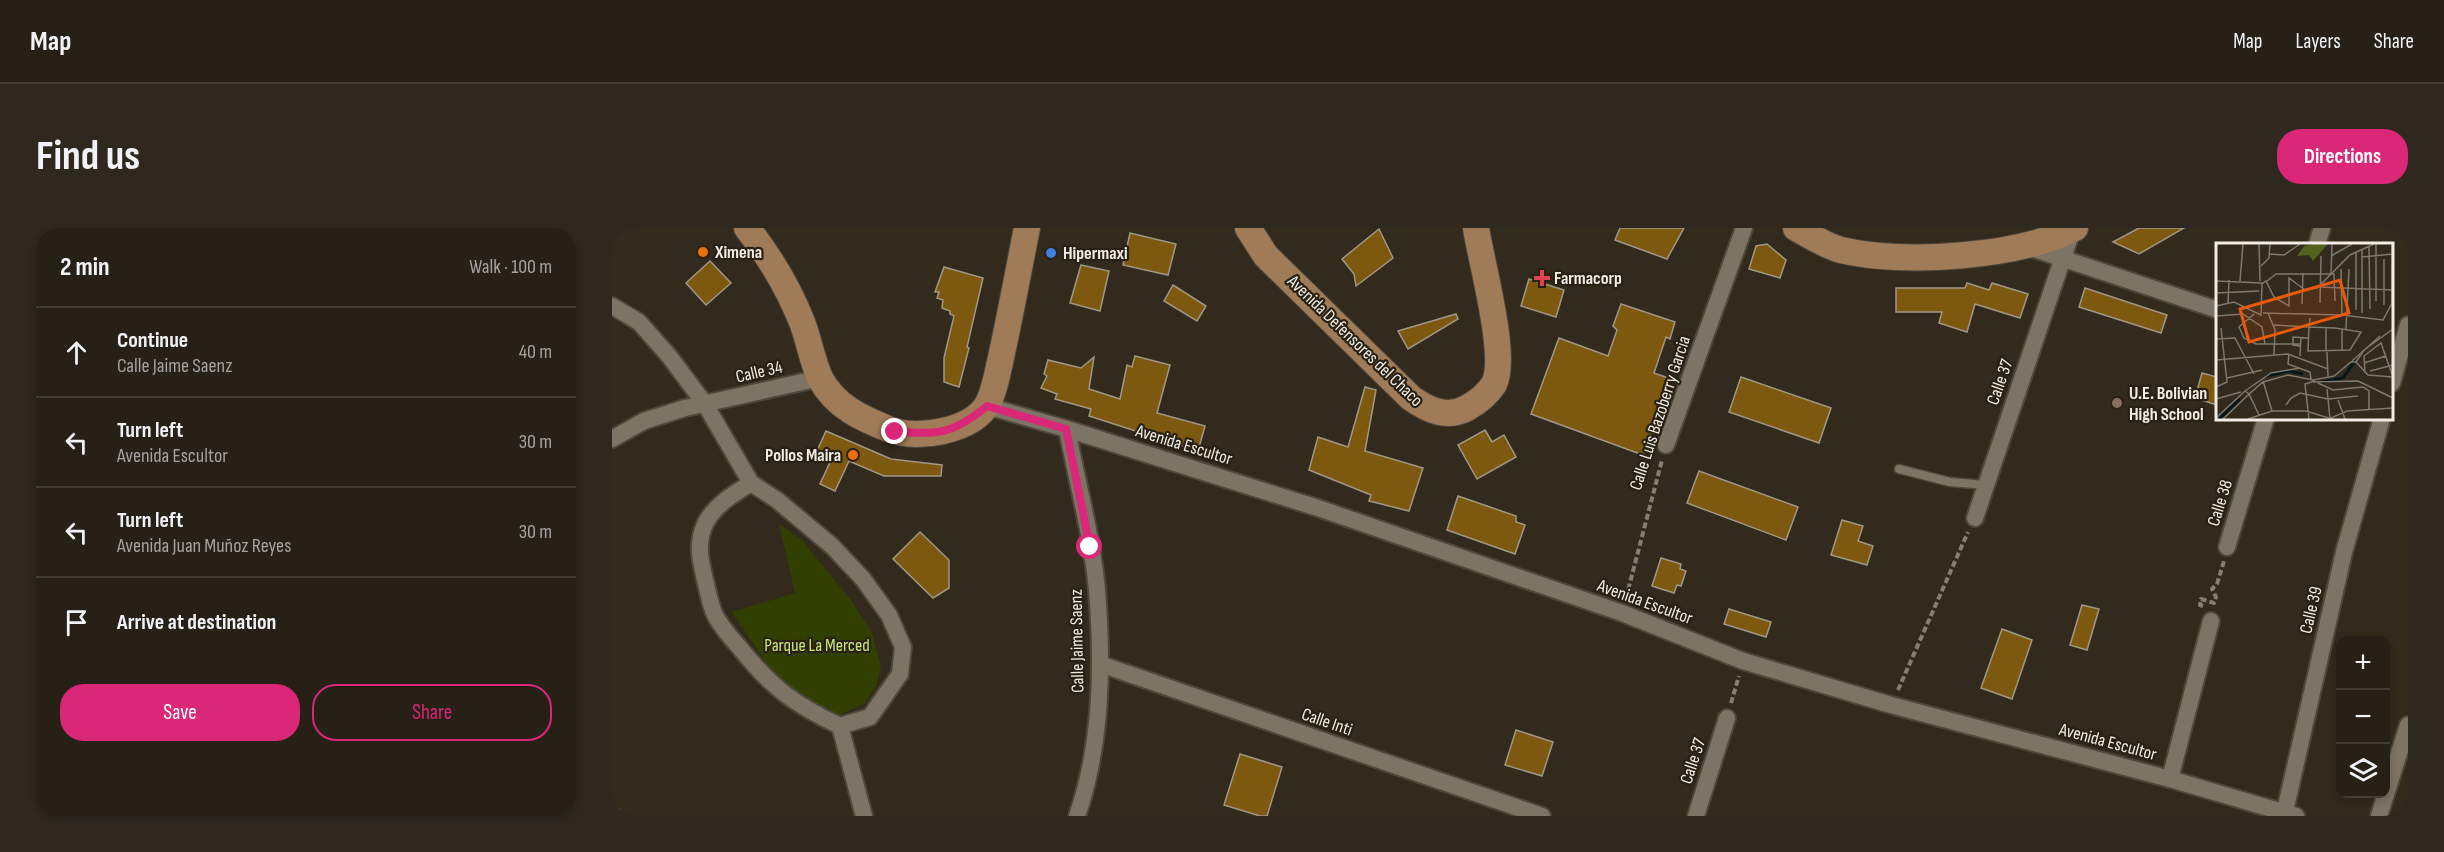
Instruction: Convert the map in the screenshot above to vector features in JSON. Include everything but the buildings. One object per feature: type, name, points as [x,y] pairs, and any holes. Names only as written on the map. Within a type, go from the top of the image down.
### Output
[{"type":"main road","points":[[747,228],[769,255],[792,298],[820,378],[839,404],[864,419],[895,432],[933,434],[966,424],[987,406],[994,386],[1027,228]]},
{"type":"main road","name":"Avenida Defensores del Chaco","points":[[1248,228],[1266,256],[1411,398],[1426,409],[1443,413],[1464,410],[1481,400],[1495,382],[1498,359],[1496,338],[1476,228]]},
{"type":"main road","points":[[1796,228],[1839,249],[1870,255],[1910,257],[2024,246],[2073,229]]},
{"type":"street","name":"Calle Luis Bazoberry Garcia","points":[[1666,445],[1744,228]]},
{"type":"street","points":[[2317,243],[2322,228]]},
{"type":"street","name":"Calle 37","points":[[1975,518],[2073,229]]},
{"type":"street","points":[[2024,246],[2216,310]]},
{"type":"street","points":[[612,306],[639,322],[669,356],[705,404],[751,483],[777,500],[832,546],[877,597],[897,631],[903,647],[900,674],[870,717],[840,726],[808,711],[778,690],[754,666],[714,614],[698,547],[701,534],[717,508],[751,483]]},
{"type":"street","points":[[2397,373],[2408,325]]},
{"type":"street","name":"Calle 34","points":[[612,439],[644,421],[705,404],[820,378]]},
{"type":"street","name":"Avenida Escultor","points":[[987,406],[1318,507],[1622,613],[1743,661],[1892,705],[2170,779],[2290,814]]},
{"type":"street","name":"Calle 38","points":[[2227,547],[2265,420]]},
{"type":"street","name":"Calle 39","points":[[2290,814],[2344,552],[2381,420]]},
{"type":"street","name":"Calle Jaime Saenz","points":[[1066,429],[1097,589],[1100,664],[1095,746],[1077,816]]},
{"type":"street","points":[[2170,779],[2211,621]]},
{"type":"street","name":"Calle Inti","points":[[1100,664],[1542,816]]},
{"type":"street","name":"Calle 37","points":[[1696,816],[1727,718]]},
{"type":"street","points":[[2379,816],[2408,725]]},
{"type":"street","points":[[840,726],[864,816]]},
{"type":"lane","points":[[1899,469],[1950,482],[1985,485]]},
{"type":"path","name":"Calle Luis Bazoberry Garcia","points":[[1622,613],[1666,445]]},
{"type":"path","points":[[1892,705],[1975,518]]},
{"type":"path","name":"Calle 38","points":[[2216,597],[2212,589],[2221,573],[2227,547]]},
{"type":"path","points":[[1727,718],[1743,661]]},
{"type":"green space","name":"Parque La Merced","points":[[779,524],[801,539],[851,600],[872,633],[881,666],[876,687],[865,703],[839,715],[819,713],[783,688],[732,612],[795,593]]},
{"type":"place","name":"Ximena","points":[[703,252]]},
{"type":"place","name":"Hipermaxi","points":[[1051,253]]},
{"type":"place","name":"Farmacorp","points":[[1542,278]]},
{"type":"place","name":"U.E. Bolivian High School","points":[[2117,403]]},
{"type":"place","name":"Pollos Maira","points":[[853,455]]},
{"type":"route","points":[[895,432],[933,434],[966,424],[987,406],[1066,429],[1090,547]]}]
